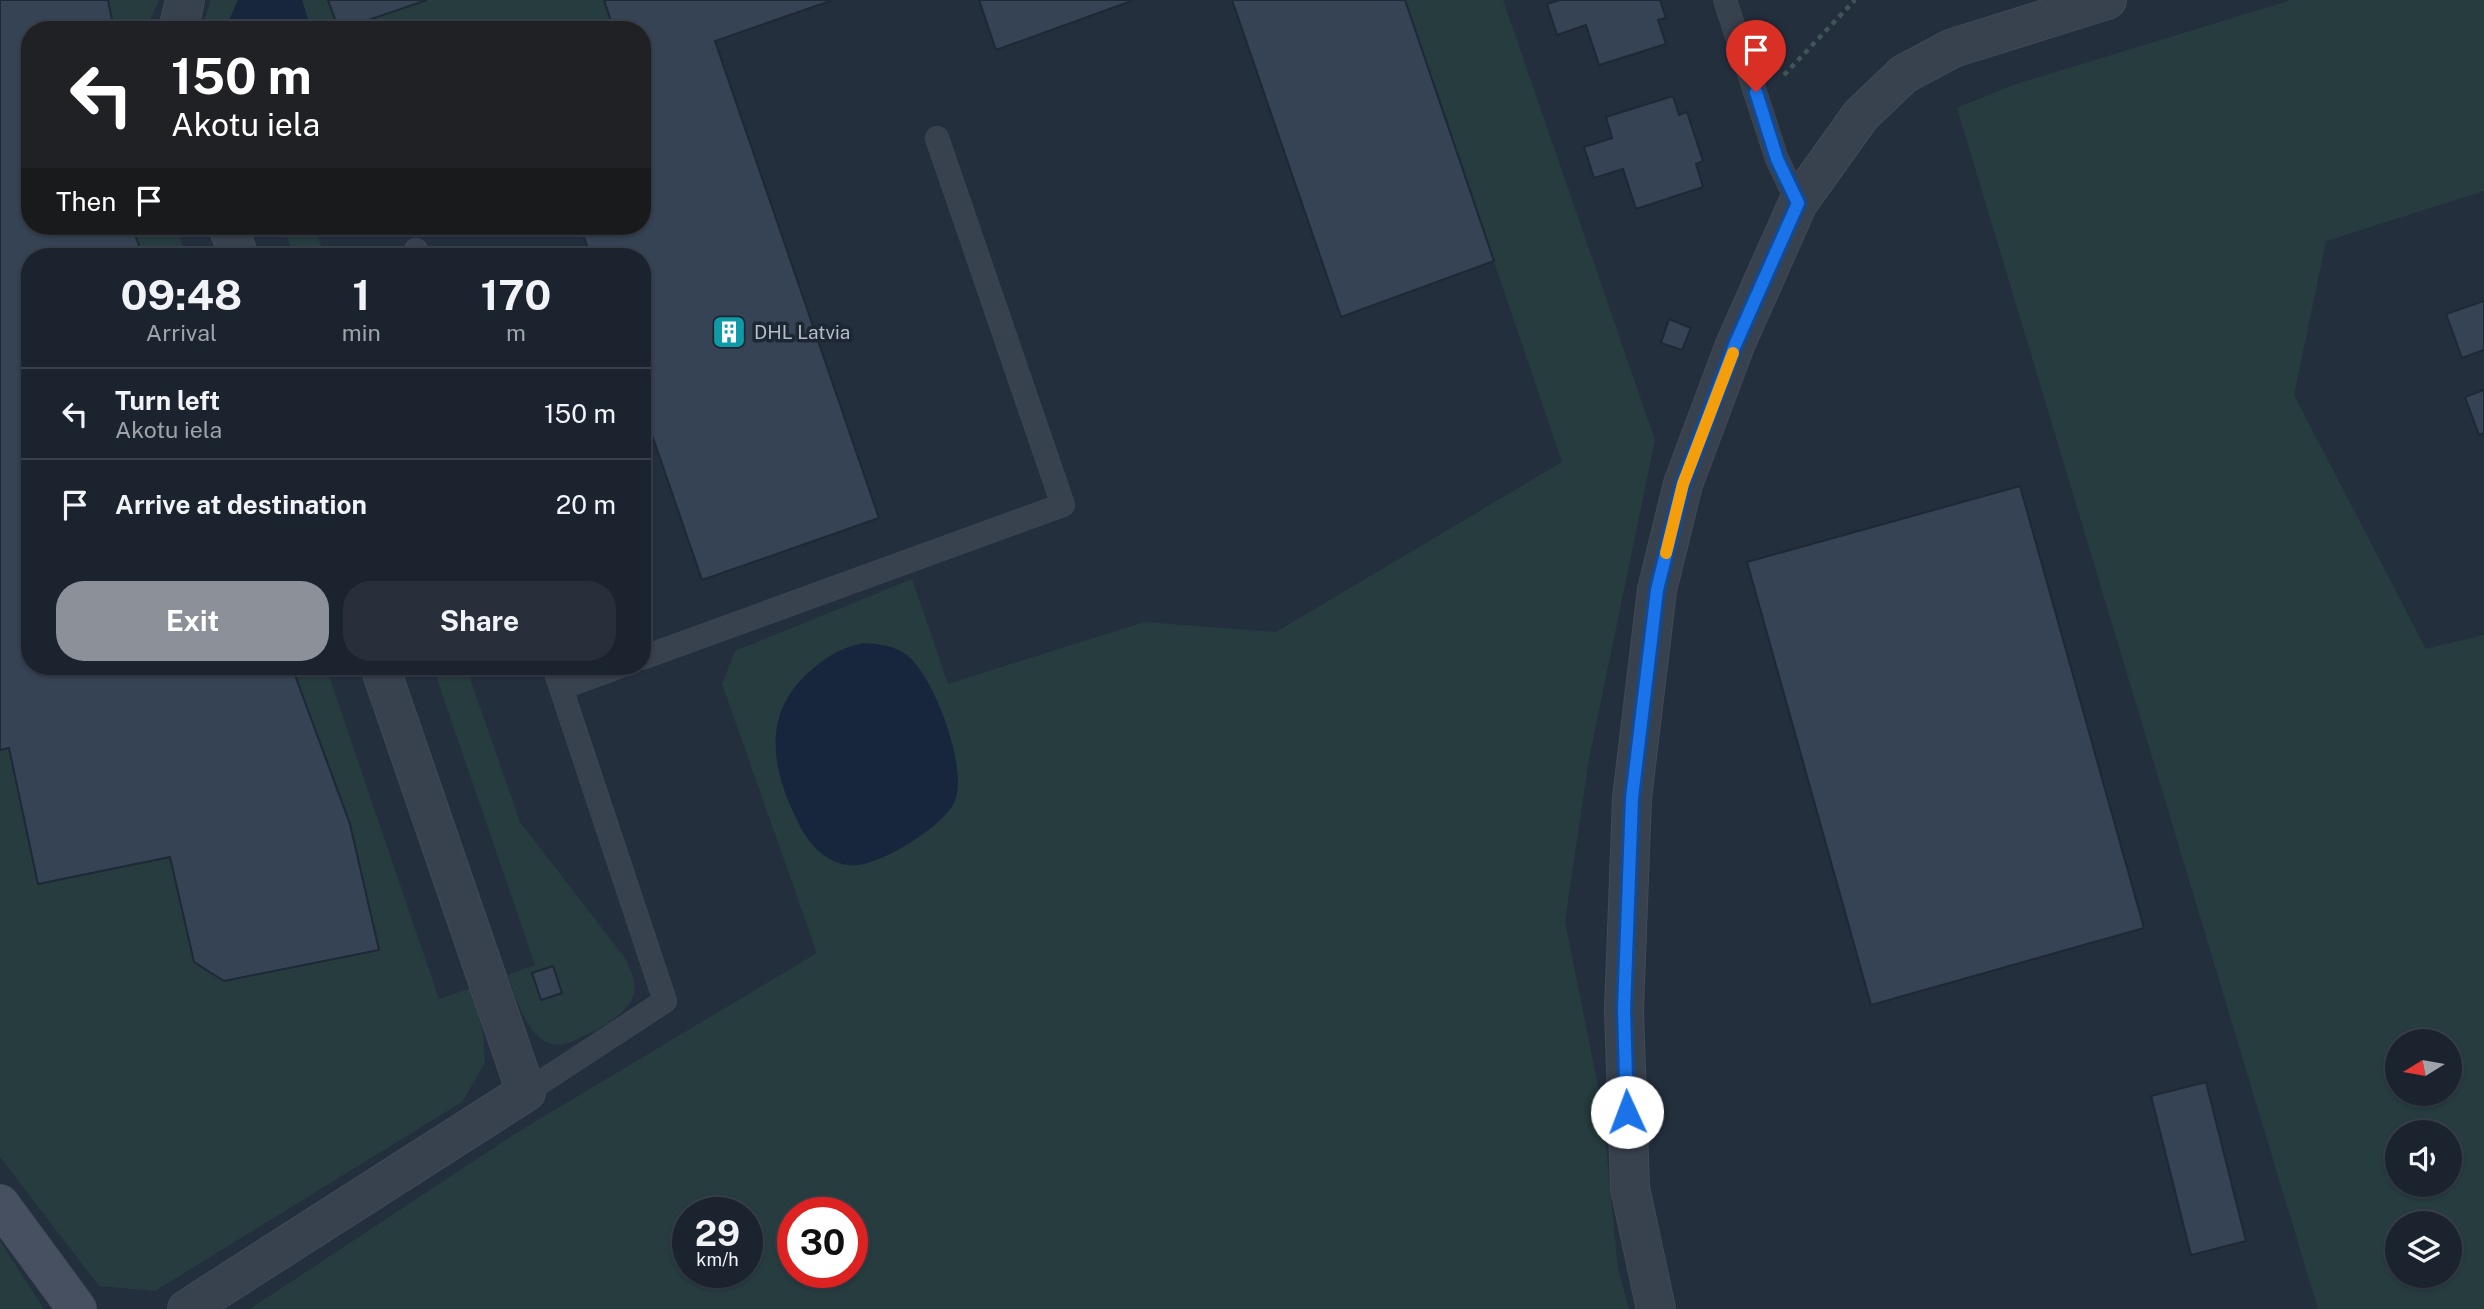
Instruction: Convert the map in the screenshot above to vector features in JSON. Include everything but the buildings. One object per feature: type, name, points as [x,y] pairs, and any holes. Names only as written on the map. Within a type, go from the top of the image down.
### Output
[{"type":"street","points":[[180,21],[186,0]]},
{"type":"street","points":[[1656,1309],[1630,1188],[1624,1010],[1632,798],[1657,590],[1683,484],[1735,345],[1798,203],[1861,115],[1904,74],[1952,48],[2107,0]]},
{"type":"street","points":[[187,1309],[526,1092],[383,675]]},
{"type":"street","points":[[0,1204],[77,1309]]},
{"type":"lane","points":[[1725,0],[1777,159],[1798,203]]},
{"type":"lane","points":[[651,655],[1063,505],[937,138]]},
{"type":"lane","points":[[526,1092],[665,1001],[558,677]]},
{"type":"path","points":[[1756,92],[1776,83],[1855,0]]},
{"type":"green space","points":[[0,0],[159,0],[149,21],[21,21],[21,235],[179,235],[183,248],[21,248],[21,675],[329,675],[439,999],[471,988],[483,1032],[485,1063],[462,1102],[155,1291],[99,1286],[0,1157]]},
{"type":"green space","points":[[211,0],[238,0],[229,21],[204,21]]},
{"type":"green space","points":[[302,0],[328,0],[335,21],[308,21]]},
{"type":"green space","points":[[427,0],[604,0],[611,21],[365,21]]},
{"type":"green space","points":[[1405,0],[1503,0],[1655,440],[1589,759],[1565,921],[1602,1106],[1618,1269],[1629,1309],[250,1309],[516,1133],[817,953],[722,684],[735,651],[912,579],[948,684],[1144,622],[1276,632],[1562,462]]},
{"type":"green space","points":[[2291,0],[2484,0],[2484,191],[2326,241],[2294,395],[2426,649],[2484,635],[2484,1309],[2318,1309],[1957,108],[2013,85]]},
{"type":"green space","points":[[286,235],[317,235],[322,248],[291,248]]},
{"type":"green space","points":[[436,675],[469,675],[520,822],[625,958],[632,973],[634,994],[614,1019],[568,1043],[553,1044],[534,1032],[521,1009],[508,975],[535,965]]},
{"type":"green space","points":[[0,1241],[44,1309],[0,1309]]},
{"type":"water","points":[[238,0],[302,0],[308,21],[229,21]]},
{"type":"water","points":[[863,643],[889,647],[904,653],[915,663],[937,700],[946,723],[953,746],[958,788],[954,803],[947,813],[907,845],[874,861],[848,865],[831,860],[817,850],[802,829],[789,802],[777,763],[777,725],[793,690],[808,673],[840,651]]},
{"type":"slow traffic","points":[[1666,553],[1683,484],[1733,353]]},
{"type":"place","name":"DHL Latvia","points":[[729,332]]},
{"type":"route","points":[[1627,1112],[1624,1010],[1632,798],[1657,590],[1683,484],[1735,345],[1798,203],[1777,159],[1756,92]]}]
